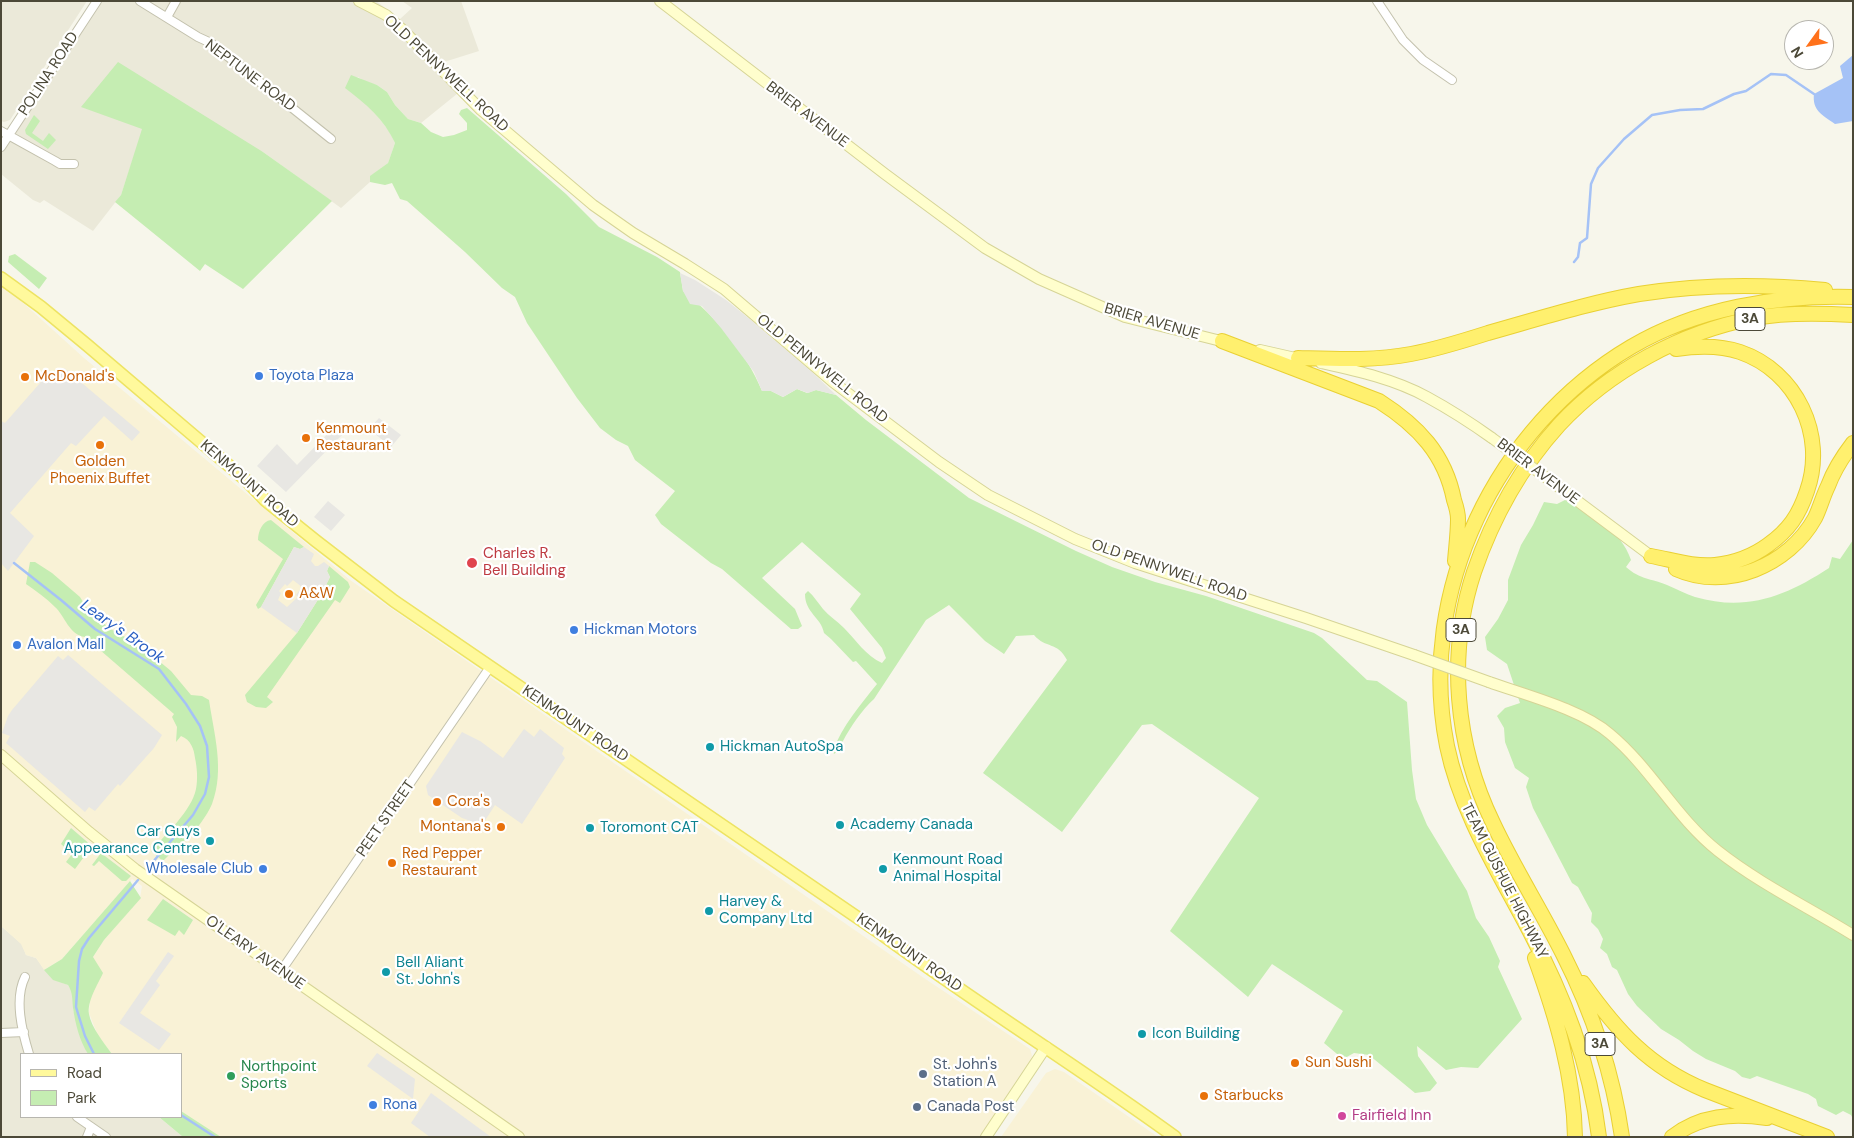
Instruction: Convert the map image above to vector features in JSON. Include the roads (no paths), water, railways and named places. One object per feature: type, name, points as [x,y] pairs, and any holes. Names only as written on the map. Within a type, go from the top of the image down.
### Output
[{"type":"highway","points":[[1298,358],[1380,358],[1410,354],[1439,348],[1586,305],[1699,286],[1790,288],[1853,293]]},
{"type":"highway","name":"TEAM GUSHUE HIGHWAY","points":[[1599,1137],[1589,1076],[1571,1019],[1554,979],[1476,832],[1459,790],[1447,746],[1441,698],[1440,656],[1443,626],[1457,569],[1478,516],[1505,468],[1539,423],[1587,377],[1633,346],[1685,322],[1714,313],[1768,301],[1853,297]]},
{"type":"highway","name":"TEAM GUSHUE HIGHWAY","points":[[1622,1137],[1617,1109],[1599,1040],[1584,1000],[1564,956],[1492,821],[1474,774],[1463,735],[1458,701],[1457,675],[1463,614],[1471,582],[1490,530],[1513,485],[1534,455],[1569,414],[1601,386],[1653,355],[1698,334],[1725,325],[1785,314],[1853,315]]},
{"type":"highway","points":[[1222,341],[1379,401],[1401,415],[1419,432],[1436,452],[1450,481],[1458,517],[1450,597]]},
{"type":"highway","points":[[1652,556],[1689,564],[1716,565],[1733,562],[1762,549],[1776,539],[1798,515],[1810,482],[1814,445],[1810,426],[1803,408],[1794,393],[1783,379],[1756,359],[1741,353],[1711,347],[1694,346],[1653,355]]},
{"type":"highway","points":[[1652,556],[1682,572],[1707,578],[1740,574],[1767,565],[1793,547],[1804,535],[1816,517],[1836,468],[1853,443]]},
{"type":"highway","points":[[1514,902],[1549,997],[1560,1036],[1569,1077],[1575,1137]]},
{"type":"highway","points":[[1564,956],[1613,1022],[1647,1057],[1666,1071],[1685,1082],[1827,1137]]},
{"type":"highway","points":[[1672,1137],[1692,1124],[1734,1115],[1766,1118],[1802,1126]]},
{"type":"main road","name":"KENMOUNT ROAD","points":[[1,278],[87,345],[316,541],[388,596],[1175,1137]]},
{"type":"street","name":"POLINA ROAD","points":[[1,147],[97,1]]},
{"type":"street","name":"NEPTUNE ROAD","points":[[140,1],[211,43],[331,139]]},
{"type":"street","points":[[167,17],[176,1]]},
{"type":"street","name":"OLD PENNYWELL ROAD","points":[[359,1],[386,15],[481,110],[594,205],[633,233],[724,289],[834,382],[939,462],[988,495],[1075,539],[1136,563],[1306,618],[1580,715],[1605,730],[1634,758],[1694,828],[1717,850],[1764,883],[1853,935]]},
{"type":"street","name":"BRIER AVENUE","points":[[660,1],[877,168],[985,248],[1039,280],[1117,314],[1222,341],[1355,371],[1389,381],[1426,396],[1492,438],[1652,556]]},
{"type":"street","points":[[1377,1],[1403,40],[1423,60],[1452,80]]},
{"type":"street","points":[[1,131],[60,164],[74,164]]},
{"type":"street","name":"PEET STREET","points":[[281,971],[490,667]]},
{"type":"street","name":"O'LEARY AVENUE","points":[[1,755],[89,832],[149,880],[519,1137]]},
{"type":"street","points":[[26,977],[21,988],[20,1000],[29,1053]]},
{"type":"street","points":[[1,1033],[24,1032]]},
{"type":"street","points":[[986,1137],[1046,1047]]},
{"type":"street","points":[[78,1118],[106,1137]]},
{"type":"street","points":[[87,1137],[91,1127]]},
{"type":"water","points":[[1853,55],[1853,121],[1835,124],[1816,108],[1814,94],[1843,78],[1840,66]]},
{"type":"waterway","points":[[1574,262],[1578,257],[1580,243],[1587,238],[1591,184],[1598,168],[1624,139],[1652,115],[1680,110],[1703,109],[1734,94],[1746,91],[1771,74],[1786,75],[1814,94]]},
{"type":"waterway","name":"Leary's Brook","points":[[14,563],[95,629],[159,669],[200,726],[207,746],[209,777],[205,794],[193,815],[152,863]]},
{"type":"waterway","name":"Leary's Brook","points":[[94,1053],[85,1036],[76,1007],[79,961],[82,949],[138,880]]},
{"type":"waterway","name":"Leary's Brook","points":[[182,1116],[215,1137]]},
{"type":"place","name":"Toyota Plaza","points":[[259,376]]},
{"type":"place","name":"McDonald's","points":[[25,377]]},
{"type":"place","name":"Kenmount Restaurant","points":[[306,438]]},
{"type":"place","name":"Golden Phoenix Buffet","points":[[100,445]]},
{"type":"place","name":"Charles R. Bell Building","points":[[472,563]]},
{"type":"place","name":"A&W","points":[[289,594]]},
{"type":"place","name":"Hickman Motors","points":[[574,630]]},
{"type":"place","name":"Avalon Mall","points":[[17,645]]},
{"type":"place","name":"Hickman AutoSpa","points":[[710,747]]},
{"type":"place","name":"Cora's","points":[[437,802]]},
{"type":"place","name":"Academy Canada","points":[[840,825]]},
{"type":"place","name":"Montana's","points":[[501,827]]},
{"type":"place","name":"Toromont CAT","points":[[590,828]]},
{"type":"place","name":"Car Guys Appearance Centre","points":[[210,841]]},
{"type":"place","name":"Red Pepper Restaurant","points":[[392,863]]},
{"type":"place","name":"Wholesale Club","points":[[263,869]]},
{"type":"place","name":"Kenmount Road Animal Hospital","points":[[883,869]]},
{"type":"place","name":"Harvey & Company Ltd","points":[[709,911]]},
{"type":"place","name":"Bell Aliant St. John's","points":[[386,972]]},
{"type":"place","name":"Icon Building","points":[[1142,1034]]},
{"type":"place","name":"Sun Sushi","points":[[1295,1063]]},
{"type":"place","name":"St. John's Station A","points":[[923,1074]]},
{"type":"place","name":"Northpoint Sports","points":[[231,1076]]},
{"type":"place","name":"Starbucks","points":[[1204,1096]]},
{"type":"place","name":"Rona","points":[[373,1105]]},
{"type":"place","name":"Canada Post","points":[[917,1107]]},
{"type":"place","name":"Fairfield Inn","points":[[1342,1116]]}]
